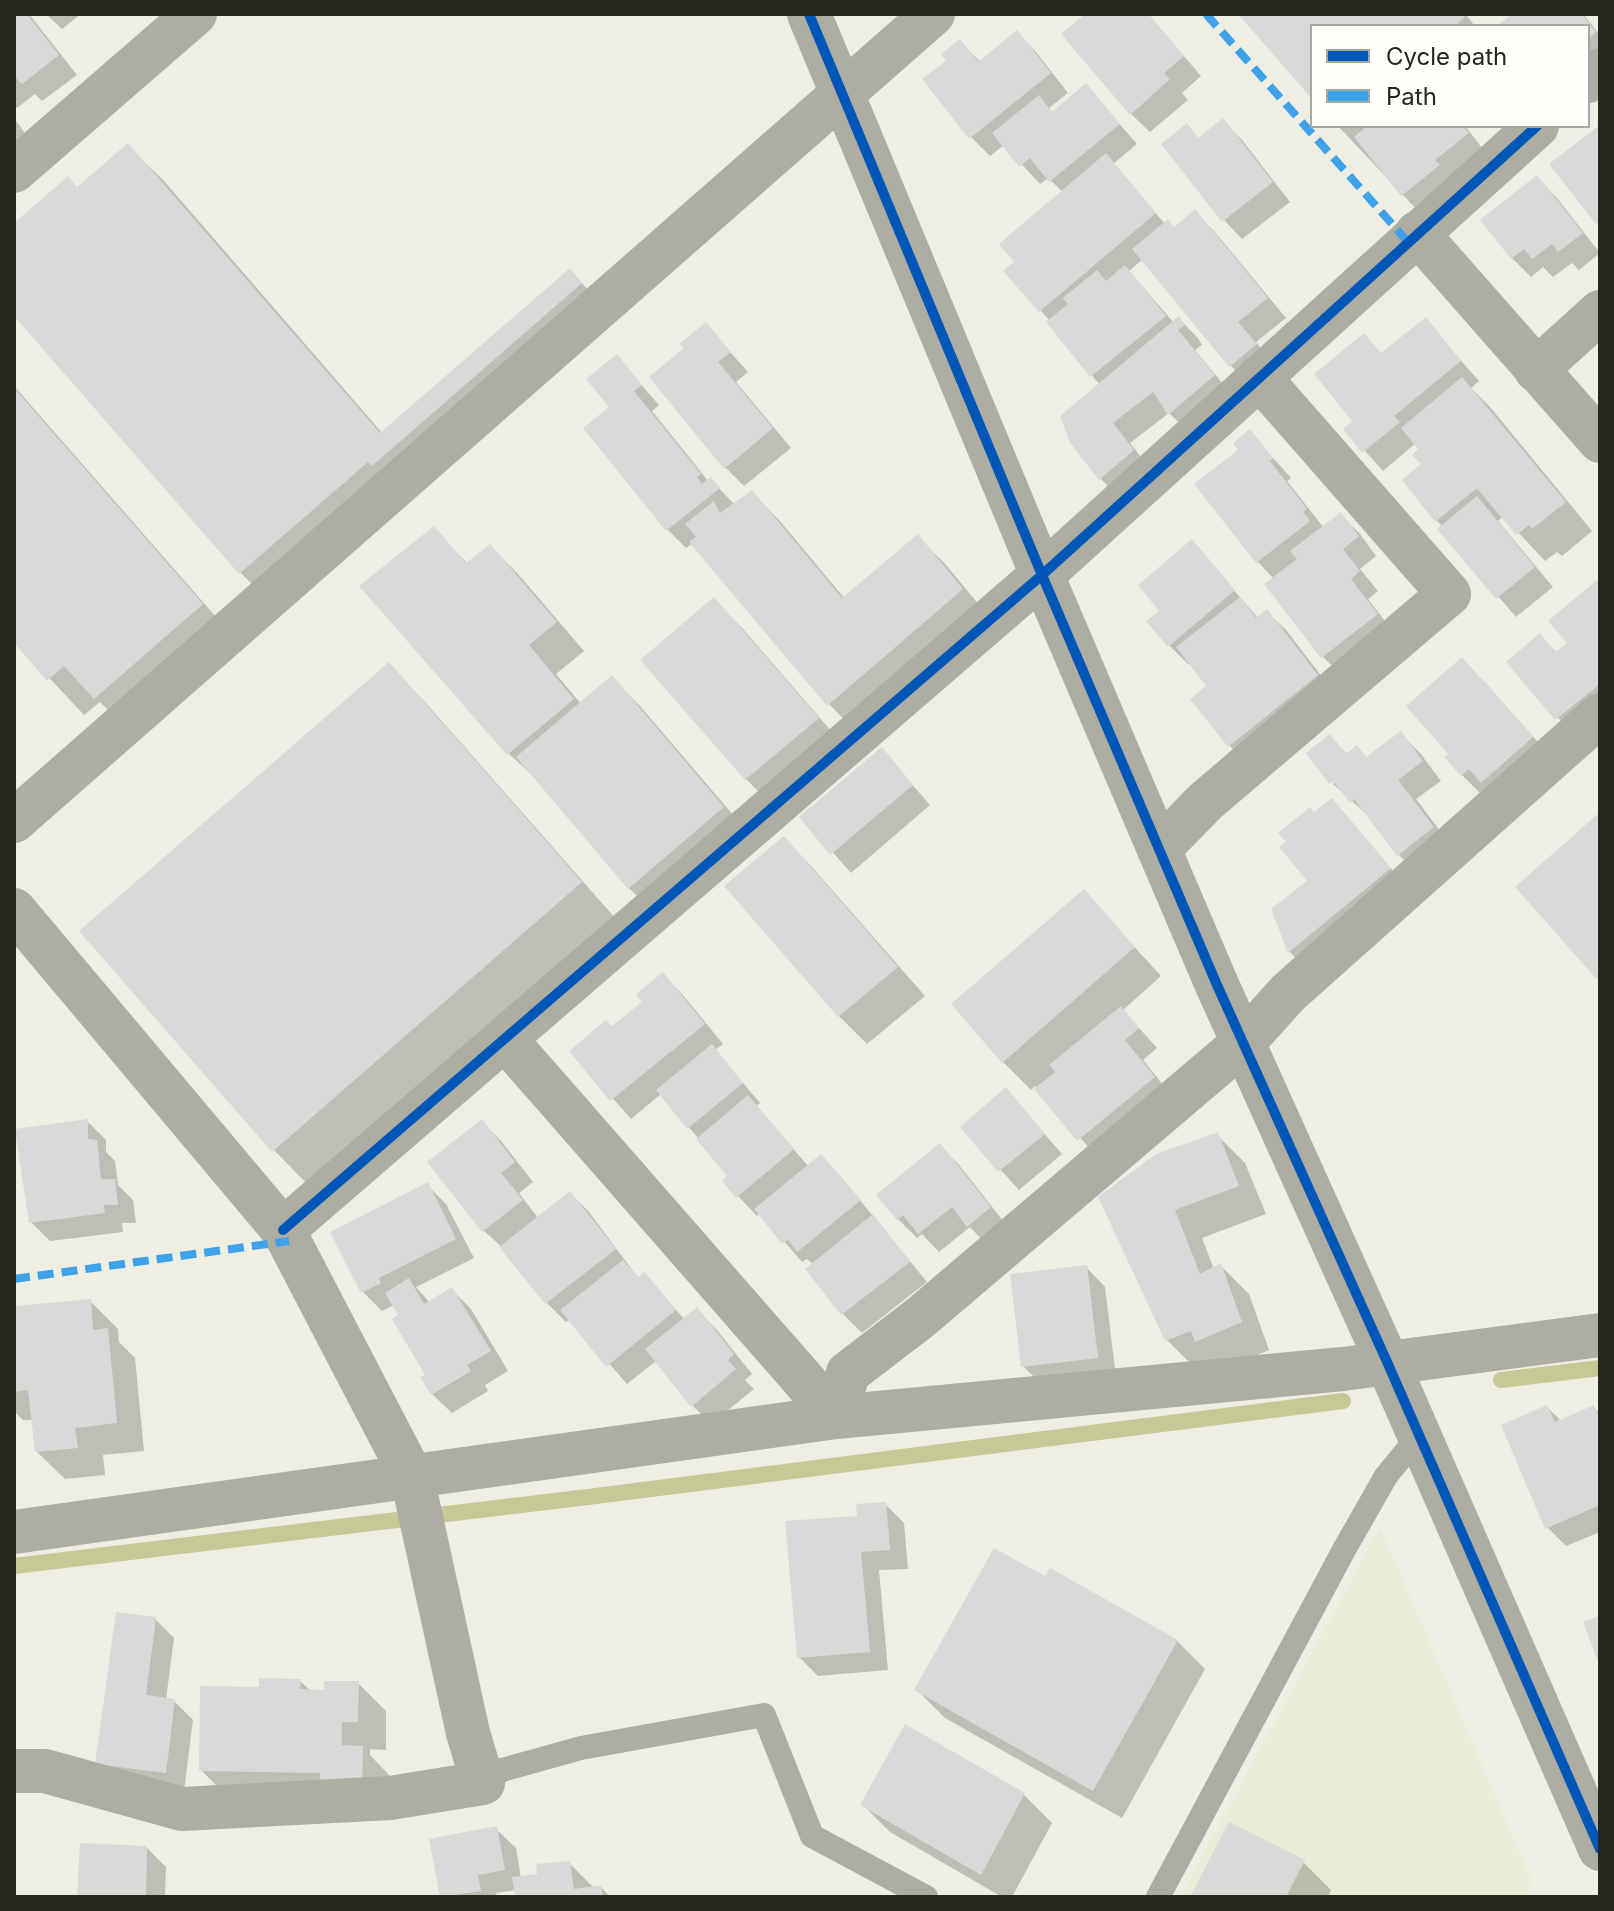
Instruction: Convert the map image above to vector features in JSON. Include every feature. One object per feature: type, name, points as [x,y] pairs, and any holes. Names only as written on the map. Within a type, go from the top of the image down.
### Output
[{"type":"street","points":[[14,171],[195,14]]},
{"type":"street","points":[[809,14],[1159,849],[1600,1849]]},
{"type":"street","points":[[14,821],[933,14]]},
{"type":"street","points":[[283,1230],[1042,575],[1535,128]]},
{"type":"street","points":[[1417,233],[1600,441]]},
{"type":"street","points":[[1536,370],[1600,312]]},
{"type":"street","points":[[1159,849],[1206,801],[1449,594],[1259,377]]},
{"type":"street","points":[[836,1417],[848,1373],[921,1317],[1243,1043],[1288,993],[1600,715]]},
{"type":"street","points":[[14,910],[283,1230],[412,1477],[468,1733],[483,1783],[390,1798],[182,1809],[45,1771],[14,1771]]},
{"type":"street","points":[[505,1039],[836,1417]]},
{"type":"street","points":[[14,1532],[836,1417],[1388,1364],[1442,1354],[1600,1335]]},
{"type":"lane","points":[[1158,1897],[1345,1548],[1386,1476],[1418,1437]]},
{"type":"lane","points":[[483,1783],[502,1770],[581,1748],[764,1715],[812,1836],[926,1897]]},
{"type":"shaded area","points":[[1380,1527],[1531,1880],[1525,1897],[1180,1897]]},
{"type":"building","points":[[14,14],[27,14],[59,55],[22,84],[14,76]]},
{"type":"building","points":[[1085,14],[1148,14],[1184,56],[1164,73],[1170,79],[1130,115],[1061,34]]},
{"type":"building","points":[[1238,14],[1463,14],[1465,17],[1457,24],[1310,24],[1310,97]]},
{"type":"building","points":[[1512,14],[1582,14],[1590,24],[1500,24]]},
{"type":"building","points":[[1017,30],[1051,73],[969,139],[922,79],[946,61],[941,54],[960,39],[978,62]]},
{"type":"building","points":[[1086,83],[1120,124],[1049,182],[1030,158],[1019,167],[992,133],[1039,95],[1052,112]]},
{"type":"building","points":[[1223,118],[1273,182],[1222,222],[1161,144],[1187,123],[1198,138]]},
{"type":"building","points":[[1600,125],[1600,221],[1596,224],[1549,164]]},
{"type":"building","points":[[1365,128],[1465,128],[1469,133],[1435,160],[1440,165],[1401,196],[1354,137]]},
{"type":"building","points":[[128,143],[380,433],[570,268],[582,283],[372,466],[368,462],[239,574],[14,316],[14,223],[68,176],[77,187]]},
{"type":"building","points":[[1106,153],[1156,213],[1039,312],[1003,271],[1014,262],[999,244]]},
{"type":"building","points":[[1537,175],[1583,233],[1558,252],[1552,244],[1532,259],[1524,249],[1511,259],[1480,220]]},
{"type":"building","points":[[1195,209],[1268,298],[1238,322],[1257,344],[1229,367],[1132,249],[1168,219],[1174,227]]},
{"type":"building","points":[[1125,265],[1166,316],[1090,377],[1046,322],[1068,304],[1063,298],[1097,270],[1106,281]]},
{"type":"building","points":[[1179,316],[1185,325],[1178,330],[1215,375],[1168,415],[1153,392],[1113,423],[1134,450],[1099,480],[1070,443],[1060,416]]},
{"type":"building","points":[[1426,317],[1461,361],[1394,416],[1400,422],[1362,453],[1343,429],[1352,421],[1314,374],[1364,333],[1381,353]]},
{"type":"building","points":[[706,322],[731,352],[718,362],[773,428],[724,469],[649,377],[684,348],[679,344]]},
{"type":"building","points":[[617,354],[642,385],[634,391],[701,474],[697,477],[702,484],[711,477],[720,488],[666,531],[583,428],[609,407],[586,379]]},
{"type":"building","points":[[1462,377],[1566,502],[1532,529],[1529,525],[1516,535],[1477,488],[1435,522],[1402,480],[1421,464],[1412,455],[1418,449],[1401,428]]},
{"type":"building","points":[[14,388],[203,604],[94,699],[64,666],[47,681],[14,643]]},
{"type":"building","points":[[1250,429],[1307,509],[1303,512],[1310,521],[1256,563],[1194,484],[1238,450],[1233,443]]},
{"type":"building","points":[[752,490],[842,598],[918,534],[963,589],[827,706],[689,542],[696,537],[685,524],[714,501],[720,513]]},
{"type":"building","points":[[1477,496],[1535,567],[1496,599],[1437,529]]},
{"type":"building","points":[[1341,512],[1359,536],[1343,549],[1360,571],[1351,579],[1378,614],[1321,658],[1264,584],[1297,559],[1290,551]]},
{"type":"building","points":[[434,526],[466,563],[490,544],[557,622],[529,645],[574,699],[507,755],[359,586]]},
{"type":"building","points":[[1192,539],[1235,590],[1168,647],[1146,621],[1159,611],[1138,585]]},
{"type":"building","points":[[1597,580],[1600,585],[1600,684],[1555,720],[1506,662],[1540,633],[1555,652],[1567,643],[1548,621]]},
{"type":"building","points":[[714,597],[819,718],[745,780],[640,660]]},
{"type":"building","points":[[1240,597],[1256,618],[1267,609],[1318,675],[1228,747],[1190,699],[1206,686],[1176,647]]},
{"type":"building","points":[[1462,657],[1533,737],[1481,783],[1469,769],[1461,776],[1444,757],[1448,754],[1406,706]]},
{"type":"building","points":[[389,662],[582,882],[272,1152],[79,931]]},
{"type":"building","points":[[612,675],[724,807],[628,889],[516,757]]},
{"type":"building","points":[[1401,731],[1423,761],[1398,780],[1434,827],[1397,856],[1354,799],[1350,803],[1333,781],[1329,784],[1306,753],[1330,734],[1346,754],[1357,745],[1366,757]]},
{"type":"building","points":[[882,747],[913,785],[830,855],[799,817]]},
{"type":"building","points":[[1332,798],[1391,868],[1288,953],[1271,909],[1307,881],[1279,847],[1286,842],[1278,833],[1310,807],[1314,812]]},
{"type":"building","points":[[1600,812],[1600,983],[1515,887]]},
{"type":"building","points":[[784,836],[898,967],[838,1017],[724,886]]},
{"type":"building","points":[[1084,889],[1135,947],[1002,1063],[951,1004]]},
{"type":"building","points":[[663,972],[705,1024],[610,1101],[569,1051],[606,1020],[612,1026],[642,1002],[636,994]]},
{"type":"building","points":[[1121,1006],[1139,1028],[1125,1040],[1155,1077],[1077,1141],[1034,1089],[1055,1072],[1049,1065]]},
{"type":"building","points":[[712,1044],[743,1083],[687,1129],[656,1090]]},
{"type":"building","points":[[1006,1087],[1045,1134],[998,1172],[960,1127]]},
{"type":"building","points":[[748,1095],[794,1149],[736,1198],[722,1181],[727,1176],[696,1139]]},
{"type":"building","points":[[88,1119],[88,1139],[97,1140],[101,1179],[115,1179],[118,1205],[104,1205],[105,1213],[29,1223],[15,1129]]},
{"type":"building","points":[[482,1119],[515,1162],[501,1173],[523,1200],[482,1232],[427,1162]]},
{"type":"building","points":[[1218,1132],[1239,1186],[1175,1210],[1200,1274],[1221,1263],[1242,1322],[1195,1342],[1191,1331],[1165,1341],[1098,1197],[1156,1154]]},
{"type":"building","points":[[940,1143],[991,1207],[967,1227],[952,1207],[918,1234],[903,1215],[897,1220],[876,1195]]},
{"type":"building","points":[[821,1154],[861,1200],[797,1252],[788,1240],[782,1244],[754,1209]]},
{"type":"building","points":[[428,1182],[456,1239],[379,1278],[381,1283],[361,1293],[330,1232]]},
{"type":"building","points":[[570,1191],[616,1249],[545,1304],[499,1247]]},
{"type":"building","points":[[873,1214],[910,1262],[841,1315],[805,1269]]},
{"type":"building","points":[[623,1260],[638,1277],[645,1272],[676,1310],[606,1367],[560,1310]]},
{"type":"building","points":[[1087,1265],[1098,1358],[1021,1367],[1010,1274]]},
{"type":"building","points":[[409,1278],[424,1304],[452,1287],[491,1351],[467,1365],[471,1371],[431,1395],[420,1377],[425,1375],[392,1319],[398,1315],[385,1293]]},
{"type":"building","points":[[91,1299],[93,1330],[108,1328],[117,1423],[75,1428],[78,1448],[35,1452],[28,1390],[14,1392],[16,1306]]},
{"type":"building","points":[[697,1307],[734,1354],[728,1360],[736,1369],[691,1407],[645,1349]]},
{"type":"building","points":[[1547,1405],[1555,1422],[1594,1405],[1600,1420],[1600,1505],[1545,1529],[1501,1425]]},
{"type":"building","points":[[886,1502],[890,1550],[861,1552],[870,1652],[797,1658],[785,1521],[857,1516],[856,1504]]},
{"type":"building","points":[[994,1548],[1045,1576],[1050,1568],[1178,1640],[1093,1791],[914,1690]]},
{"type":"building","points":[[116,1612],[156,1617],[146,1695],[175,1699],[166,1773],[95,1764]]},
{"type":"building","points":[[1600,1616],[1600,1667],[1583,1622]]},
{"type":"building","points":[[259,1678],[301,1679],[300,1689],[324,1690],[324,1681],[359,1681],[358,1722],[342,1722],[342,1745],[363,1746],[362,1789],[319,1788],[320,1773],[199,1771],[200,1686],[259,1687]]},
{"type":"building","points":[[905,1724],[1025,1793],[981,1875],[860,1805]]},
{"type":"building","points":[[1229,1822],[1305,1860],[1286,1897],[1190,1897]]},
{"type":"building","points":[[497,1826],[505,1870],[478,1875],[481,1891],[440,1897],[429,1839]]},
{"type":"building","points":[[80,1843],[147,1846],[146,1897],[77,1897]]},
{"type":"building","points":[[570,1861],[574,1889],[601,1885],[603,1897],[515,1897],[512,1877],[537,1874],[536,1864]]},
{"type":"waterway","points":[[1501,1380],[1600,1368]]},
{"type":"waterway","points":[[14,1566],[1343,1401]]},
{"type":"marked path","points":[[1206,14],[1408,242]]},
{"type":"marked path","points":[[14,1279],[289,1241]]},
{"type":"cycle path","points":[[809,14],[1042,575],[1217,985],[1388,1364],[1600,1849]]},
{"type":"cycle path","points":[[283,1230],[1042,575],[1535,128]]}]
